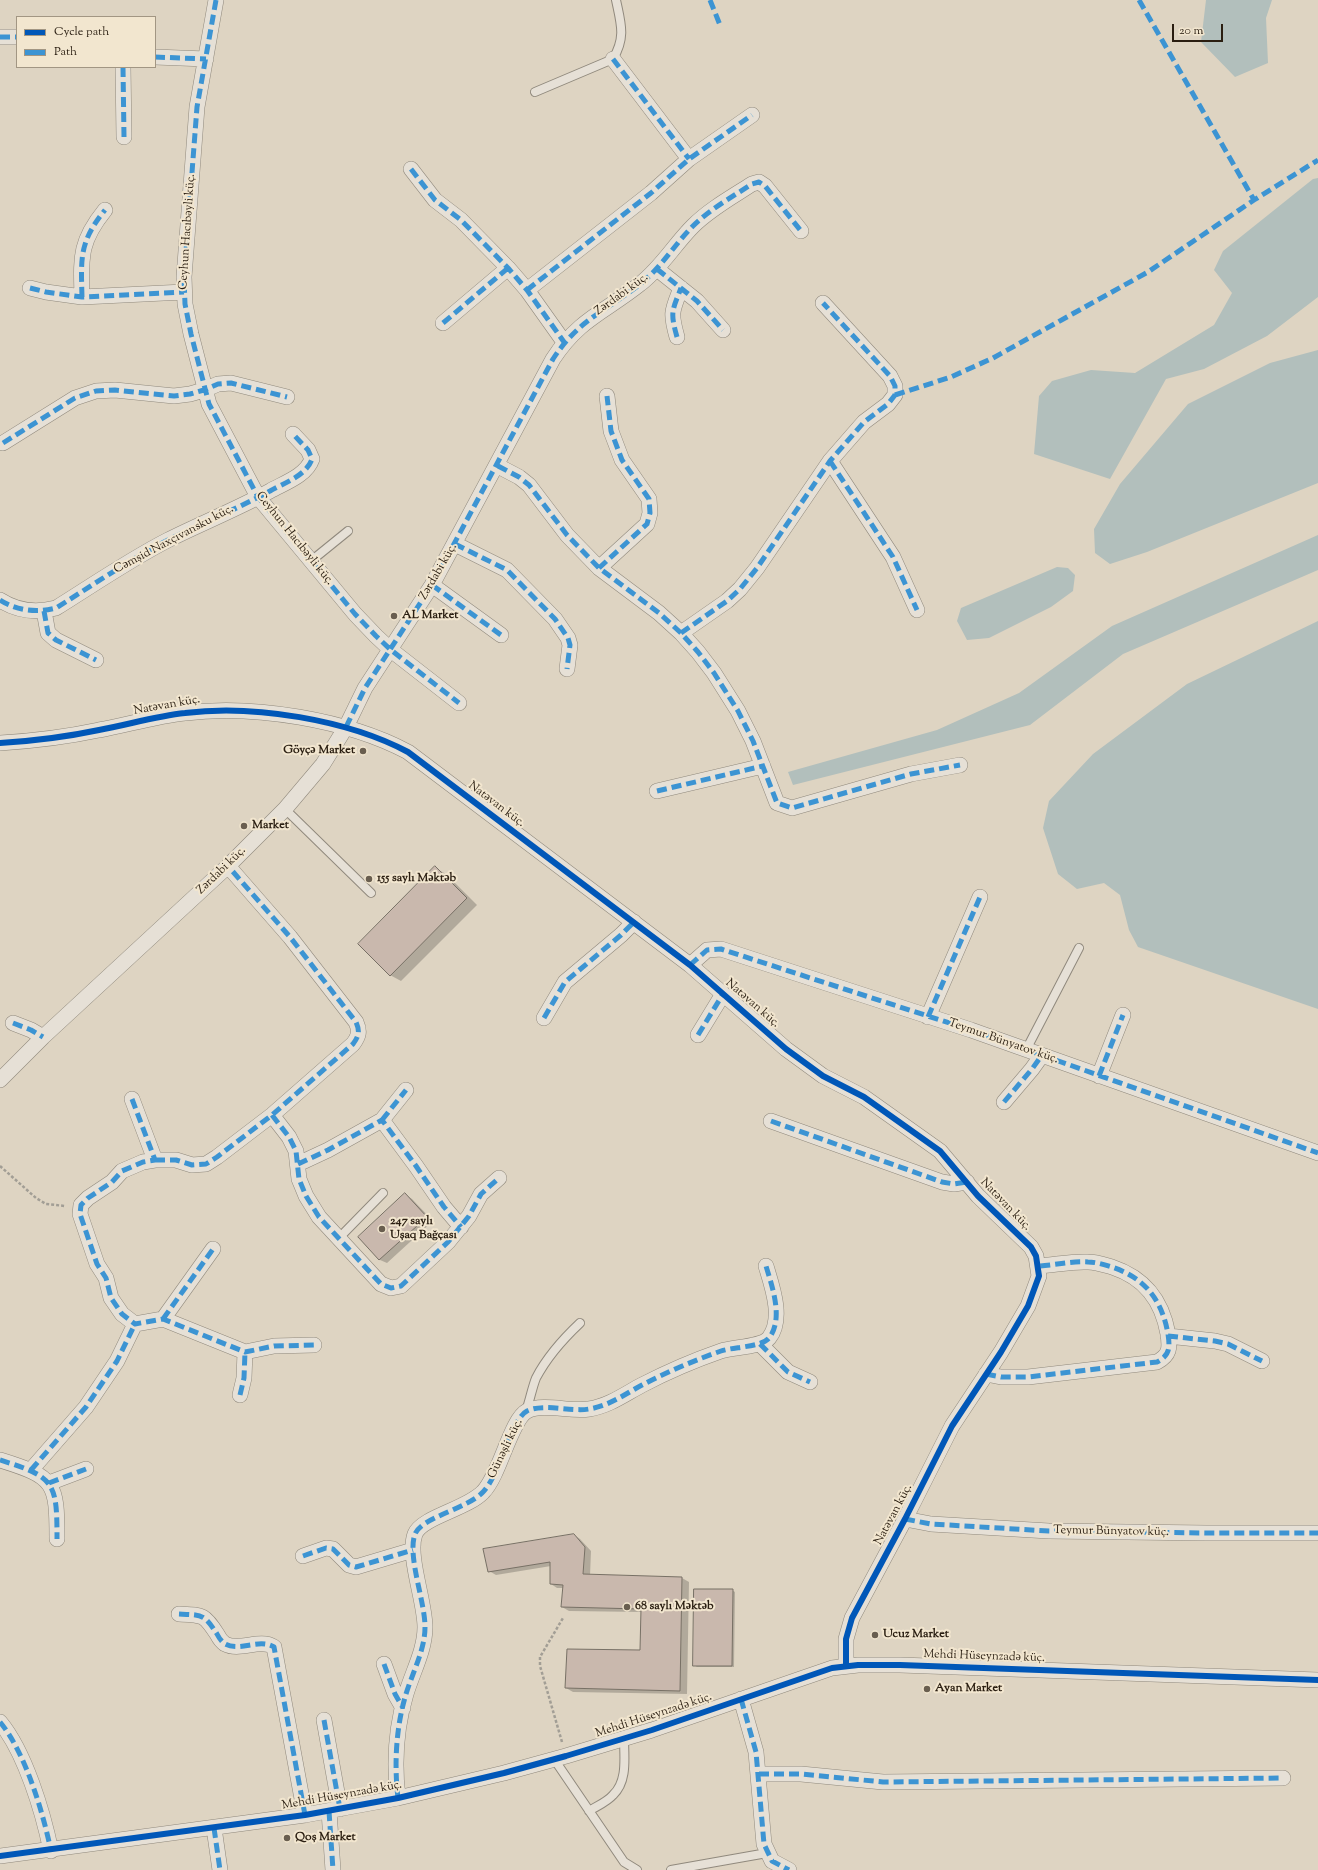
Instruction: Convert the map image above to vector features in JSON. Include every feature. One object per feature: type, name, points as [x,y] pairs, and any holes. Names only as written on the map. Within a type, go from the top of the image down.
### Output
[{"type":"street","name":"Ceyhun Hacıbəyli küç.","points":[[216,0],[197,107],[184,277],[184,292],[191,334],[204,390],[209,404],[258,498],[355,614],[391,650],[459,703]]},
{"type":"street","points":[[0,37],[16,37]]},
{"type":"street","points":[[156,57],[206,59]]},
{"type":"street","points":[[613,59],[689,159]]},
{"type":"street","points":[[123,68],[124,137]]},
{"type":"street","points":[[527,290],[651,193],[689,159],[752,115]]},
{"type":"street","points":[[411,169],[436,200],[461,220],[508,268],[527,290],[564,342]]},
{"type":"street","name":"Zərdabi küç.","points":[[0,1080],[43,1037],[228,866],[285,809],[323,764],[346,727],[365,688],[432,585],[564,342],[589,318],[639,285],[657,270],[692,227],[706,214],[752,184],[759,182],[765,186],[801,231]]},
{"type":"street","points":[[82,297],[81,259],[85,241],[94,224],[105,210]]},
{"type":"street","points":[[443,324],[508,268]]},
{"type":"street","points":[[657,270],[697,301],[723,330]]},
{"type":"street","points":[[30,288],[46,292],[82,297],[184,292]]},
{"type":"street","points":[[677,337],[672,318],[672,310],[681,288]]},
{"type":"street","points":[[681,633],[727,601],[740,589],[757,568],[830,461],[864,422],[888,404],[895,395],[895,386],[890,376],[823,303]]},
{"type":"street","points":[[3,443],[75,398],[96,391],[115,390],[174,396],[190,394],[218,384],[231,383],[287,397]]},
{"type":"street","points":[[599,568],[647,524],[650,513],[648,499],[622,460],[611,431],[607,396]]},
{"type":"street","name":"Cəmşid Naxçıvansku küç.","points":[[0,600],[6,604],[27,611],[44,611],[56,608],[125,564],[167,541],[258,498],[300,474],[310,466],[312,460],[308,450],[293,434]]},
{"type":"street","points":[[830,461],[893,557],[917,610]]},
{"type":"street","points":[[498,466],[519,476],[529,485],[567,535],[599,568],[632,592],[681,633],[714,673],[738,712],[753,741],[777,803],[784,807],[792,808],[911,774],[960,765]]},
{"type":"street","points":[[455,544],[507,570],[555,619],[568,638],[570,646],[567,669]]},
{"type":"street","points":[[432,585],[501,635]]},
{"type":"street","points":[[44,611],[48,633],[56,640],[96,660]]},
{"type":"street","name":"Natəvan küç.","points":[[0,743],[38,740],[97,731],[168,715],[210,710],[256,712],[296,717],[346,727],[373,735],[408,752],[690,965],[786,1049],[823,1076],[864,1097],[940,1151],[987,1205],[1031,1247],[1039,1266],[1039,1276],[1037,1285],[1026,1310],[952,1426],[905,1519],[852,1618],[846,1639],[846,1666]]},
{"type":"street","points":[[656,791],[763,766]]},
{"type":"street","points":[[228,866],[290,937],[356,1022],[359,1030],[358,1038],[272,1115],[217,1158],[206,1164],[192,1165],[176,1160],[155,1160],[143,1162],[122,1172],[112,1182],[88,1198],[81,1205],[80,1214],[97,1264],[106,1278],[111,1298],[122,1314],[135,1324],[163,1319],[245,1352],[274,1346],[314,1345]]},
{"type":"street","points":[[928,1017],[980,898]]},
{"type":"street","points":[[544,1018],[565,982],[621,935],[634,922]]},
{"type":"street","name":"Teymur Bünyatov küç.","points":[[690,965],[707,950],[721,949],[1042,1055],[1318,1153]]},
{"type":"street","points":[[698,1035],[724,994]]},
{"type":"street","points":[[1099,1076],[1123,1016]]},
{"type":"street","points":[[13,1023],[31,1030],[43,1037]]},
{"type":"street","points":[[1004,1102],[1042,1055]]},
{"type":"street","points":[[298,1164],[328,1150],[382,1120],[406,1090]]},
{"type":"street","points":[[132,1100],[155,1160]]},
{"type":"street","points":[[272,1115],[289,1137],[296,1151],[299,1178],[306,1196],[319,1217],[380,1284],[391,1288],[401,1286],[448,1242],[461,1227],[481,1194],[500,1178]]},
{"type":"street","points":[[382,1120],[444,1207],[461,1227]]},
{"type":"street","points":[[771,1121],[942,1182],[954,1184],[967,1182]]},
{"type":"street","points":[[163,1319],[213,1250]]},
{"type":"street","points":[[986,1374],[1001,1377],[1028,1377],[1157,1362],[1165,1358],[1168,1353],[1168,1336],[1161,1307],[1146,1287],[1134,1277],[1103,1264],[1089,1262],[1039,1266]]},
{"type":"street","points":[[766,1266],[776,1300],[776,1312],[769,1338],[760,1344],[779,1365],[788,1372],[810,1382]]},
{"type":"street","points":[[31,1470],[86,1407],[117,1361],[135,1324]]},
{"type":"street","points":[[1168,1336],[1215,1341],[1228,1344],[1262,1361]]},
{"type":"street","name":"Günəşli küç.","points":[[398,1798],[395,1759],[403,1708],[423,1646],[425,1628],[425,1614],[412,1550],[414,1536],[419,1526],[467,1504],[483,1492],[495,1476],[518,1420],[526,1411],[540,1408],[587,1410],[600,1407],[665,1374],[721,1351],[760,1344]]},
{"type":"street","points":[[240,1395],[244,1378],[245,1352]]},
{"type":"street","points":[[0,1460],[31,1470],[49,1483],[54,1491],[57,1506],[57,1539]]},
{"type":"street","points":[[49,1483],[86,1469]]},
{"type":"street","name":"Teymur Bünyatov küç.","points":[[905,1519],[931,1524],[1049,1531],[1318,1533]]},
{"type":"street","points":[[303,1556],[326,1548],[333,1549],[349,1565],[356,1567],[412,1550]]},
{"type":"street","points":[[179,1614],[200,1615],[208,1620],[223,1643],[228,1645],[232,1646],[267,1643],[274,1647],[305,1815]]},
{"type":"street","points":[[384,1664],[395,1694],[403,1708]]},
{"type":"street","name":"Mehdi Hüseynzadə küç.","points":[[0,1856],[305,1815],[454,1786],[560,1758],[814,1674],[846,1666],[900,1665],[1318,1680]]},
{"type":"street","points":[[741,1699],[756,1752],[764,1844],[767,1853],[772,1860],[789,1870]]},
{"type":"street","points":[[324,1720],[335,1810],[333,1870]]},
{"type":"street","points":[[0,1722],[15,1744],[41,1809],[51,1850]]},
{"type":"street","points":[[759,1774],[801,1774],[883,1782],[1283,1778]]},
{"type":"street","points":[[214,1828],[220,1870]]},
{"type":"lane","points":[[535,92],[613,59],[621,40],[622,28],[616,0]]},
{"type":"lane","points":[[311,561],[348,531]]},
{"type":"lane","points":[[285,809],[371,892]]},
{"type":"lane","points":[[1026,1050],[1079,948]]},
{"type":"lane","points":[[338,1239],[383,1193]]},
{"type":"lane","points":[[526,1411],[536,1379],[564,1338],[580,1322]]},
{"type":"lane","points":[[589,1811],[612,1796],[619,1788],[623,1774],[624,1738]]},
{"type":"lane","points":[[560,1758],[589,1811],[624,1862],[637,1870]]},
{"type":"lane","points":[[671,1870],[767,1853]]},
{"type":"path","points":[[0,1166],[36,1198],[46,1204],[55,1206],[81,1205]]},
{"type":"path","points":[[560,1758],[540,1666],[540,1657],[563,1618]]},
{"type":"shaded area","points":[[1206,0],[1272,0],[1266,18],[1268,63],[1235,77],[1201,42]]},
{"type":"shaded area","points":[[1318,178],[1318,297],[1267,336],[1204,369],[1166,379],[1110,479],[1034,454],[1039,396],[1052,381],[1091,370],[1135,373],[1214,325],[1232,293],[1214,270],[1223,251],[1313,179]]},
{"type":"shaded area","points":[[1318,350],[1318,483],[1147,552],[1110,564],[1095,553],[1094,529],[1120,484],[1188,404],[1270,363]]},
{"type":"shaded area","points":[[1318,535],[1318,570],[1123,654],[1030,725],[793,785],[788,772],[937,730],[1019,693],[1112,626]]},
{"type":"shaded area","points":[[1057,567],[1068,568],[1075,575],[1073,591],[1051,607],[989,638],[967,640],[957,621],[961,608]]},
{"type":"shaded area","points":[[1318,621],[1318,1009],[1138,947],[1129,930],[1120,895],[1104,883],[1077,889],[1058,874],[1043,828],[1049,801],[1093,754],[1187,684]]},
{"type":"building","points":[[435,866],[467,898],[390,976],[358,944]]},
{"type":"building","points":[[405,1193],[427,1217],[379,1260],[358,1237]]},
{"type":"building","points":[[574,1534],[585,1547],[583,1574],[682,1577],[680,1691],[565,1688],[567,1649],[640,1650],[641,1609],[561,1607],[563,1585],[550,1584],[550,1562],[488,1572],[483,1549]]},
{"type":"building","points":[[694,1589],[733,1589],[732,1666],[693,1666]]},
{"type":"marked path","points":[[216,0],[197,107],[184,277],[185,304],[209,404],[258,497],[355,614],[391,650],[459,703]]},
{"type":"marked path","points":[[710,0],[720,25]]},
{"type":"marked path","points":[[1139,0],[1254,200]]},
{"type":"marked path","points":[[0,37],[16,37]]},
{"type":"marked path","points":[[156,57],[206,59]]},
{"type":"marked path","points":[[613,59],[689,159]]},
{"type":"marked path","points":[[123,68],[124,137]]},
{"type":"marked path","points":[[527,290],[651,193],[689,159],[752,115]]},
{"type":"marked path","points":[[895,395],[951,377],[993,358],[1148,272],[1254,200],[1318,160]]},
{"type":"marked path","points":[[411,169],[435,200],[461,220],[508,268],[527,290],[564,342]]},
{"type":"marked path","points":[[346,727],[365,688],[432,585],[553,359],[573,334],[593,317],[648,278],[686,233],[707,214],[752,184],[759,182],[765,186],[801,231]]},
{"type":"marked path","points":[[82,297],[83,251],[90,232],[105,210]]},
{"type":"marked path","points":[[443,323],[508,268]]},
{"type":"marked path","points":[[657,269],[697,301],[723,330]]},
{"type":"marked path","points":[[30,288],[46,292],[82,297],[184,292]]},
{"type":"marked path","points":[[677,337],[673,322],[673,312],[681,288]]},
{"type":"marked path","points":[[681,633],[727,601],[740,589],[757,568],[830,461],[864,422],[888,404],[895,395],[895,386],[890,376],[823,303]]},
{"type":"marked path","points":[[3,443],[75,398],[96,391],[115,390],[174,396],[190,394],[218,384],[231,383],[287,397]]},
{"type":"marked path","points":[[599,568],[647,524],[650,513],[649,499],[622,460],[611,431],[607,396]]},
{"type":"marked path","points":[[0,600],[20,609],[34,611],[56,608],[125,564],[154,548],[245,504],[294,478],[305,470],[312,459],[308,450],[293,434]]},
{"type":"marked path","points":[[830,461],[893,557],[917,610]]},
{"type":"marked path","points":[[498,466],[519,477],[529,485],[567,535],[599,568],[659,613],[681,633],[698,652],[714,673],[738,711],[753,741],[777,803],[792,808],[911,774],[960,765]]},
{"type":"marked path","points":[[455,544],[507,570],[555,619],[568,638],[570,645],[567,669]]},
{"type":"marked path","points":[[432,585],[501,635]]},
{"type":"marked path","points":[[44,611],[48,633],[56,640],[96,660]]},
{"type":"marked path","points":[[657,791],[763,766]]},
{"type":"marked path","points":[[155,1160],[176,1160],[192,1165],[206,1164],[272,1115],[353,1044],[358,1036],[356,1022],[290,937],[228,866]]},
{"type":"marked path","points":[[928,1017],[980,897]]},
{"type":"marked path","points":[[544,1018],[565,982],[621,935],[634,922]]},
{"type":"marked path","points":[[690,965],[707,950],[721,949],[971,1030],[1318,1153]]},
{"type":"marked path","points":[[698,1035],[723,994]]},
{"type":"marked path","points":[[1099,1076],[1123,1015]]},
{"type":"marked path","points":[[13,1023],[31,1030],[43,1037]]},
{"type":"marked path","points":[[1004,1102],[1042,1055]]},
{"type":"marked path","points":[[382,1120],[406,1090]]},
{"type":"marked path","points":[[132,1099],[155,1160],[143,1162],[122,1171],[112,1182],[88,1198],[81,1205],[80,1214],[97,1264],[106,1278],[111,1298],[122,1314],[135,1324],[163,1319],[245,1352],[274,1346],[314,1345]]},
{"type":"marked path","points":[[272,1115],[289,1137],[296,1151],[299,1179],[306,1196],[319,1217],[381,1284],[391,1288],[401,1286],[448,1242],[469,1216],[481,1194],[499,1178]]},
{"type":"marked path","points":[[298,1164],[328,1150],[382,1120],[444,1207],[461,1227]]},
{"type":"marked path","points":[[771,1121],[942,1182],[954,1184],[967,1182]]},
{"type":"marked path","points":[[163,1319],[213,1249]]},
{"type":"marked path","points":[[986,1374],[1001,1377],[1028,1377],[1157,1362],[1167,1354],[1169,1339],[1161,1311],[1150,1292],[1134,1277],[1112,1267],[1094,1262],[1076,1262],[1039,1266]]},
{"type":"marked path","points":[[398,1798],[396,1759],[400,1719],[406,1694],[421,1652],[425,1627],[413,1554],[415,1534],[419,1528],[435,1518],[476,1498],[483,1492],[495,1473],[516,1425],[521,1416],[527,1411],[541,1408],[582,1410],[603,1405],[681,1366],[721,1351],[754,1345],[769,1338],[776,1322],[776,1312],[774,1293],[766,1266]]},
{"type":"marked path","points":[[31,1470],[86,1407],[117,1361],[135,1324]]},
{"type":"marked path","points":[[1168,1336],[1215,1341],[1228,1344],[1262,1361]]},
{"type":"marked path","points":[[760,1344],[788,1372],[810,1382]]},
{"type":"marked path","points":[[240,1395],[244,1378],[245,1352]]},
{"type":"marked path","points":[[0,1460],[32,1472],[42,1477],[49,1484],[56,1505],[57,1539]]},
{"type":"marked path","points":[[49,1483],[86,1469]]},
{"type":"marked path","points":[[905,1519],[931,1524],[1049,1531],[1318,1533]]},
{"type":"marked path","points":[[303,1556],[326,1548],[333,1549],[349,1565],[356,1567],[413,1550]]},
{"type":"marked path","points":[[179,1614],[198,1615],[206,1619],[225,1644],[237,1647],[256,1644],[274,1647],[305,1815]]},
{"type":"marked path","points":[[384,1664],[395,1694],[403,1708]]},
{"type":"marked path","points":[[741,1699],[756,1752],[764,1844],[772,1861],[789,1870]]},
{"type":"marked path","points":[[324,1720],[340,1809]]},
{"type":"marked path","points":[[0,1722],[17,1749],[32,1783],[51,1851]]},
{"type":"marked path","points":[[759,1774],[801,1774],[883,1782],[1283,1778]]},
{"type":"marked path","points":[[329,1811],[333,1870]]},
{"type":"marked path","points":[[214,1828],[220,1870]]},
{"type":"cycle path","points":[[0,743],[74,735],[174,714],[212,711],[240,711],[300,717],[329,723],[357,731],[408,752],[690,965],[786,1049],[823,1076],[864,1097],[940,1151],[978,1196],[1031,1247],[1036,1256],[1039,1276],[1028,1306],[1001,1352],[952,1426],[905,1519],[852,1618],[846,1639],[846,1666]]},
{"type":"cycle path","points":[[0,1856],[305,1815],[398,1798],[504,1773],[566,1756],[652,1730],[832,1668],[858,1665],[900,1665],[1318,1680]]},
{"type":"place","name":"AL Market","points":[[394,616]]},
{"type":"place","name":"Göyçə Market","points":[[363,751]]},
{"type":"place","name":"Market","points":[[244,826]]},
{"type":"place","name":"155 saylı Məktəb","points":[[369,879]]},
{"type":"place","name":"247 saylı Uşaq Bağçası","points":[[382,1229]]},
{"type":"place","name":"68 saylı Məktəb","points":[[627,1607]]},
{"type":"place","name":"Ucuz Market","points":[[875,1635]]},
{"type":"place","name":"Ayan Market","points":[[927,1689]]},
{"type":"place","name":"Qoş Market","points":[[287,1838]]}]
